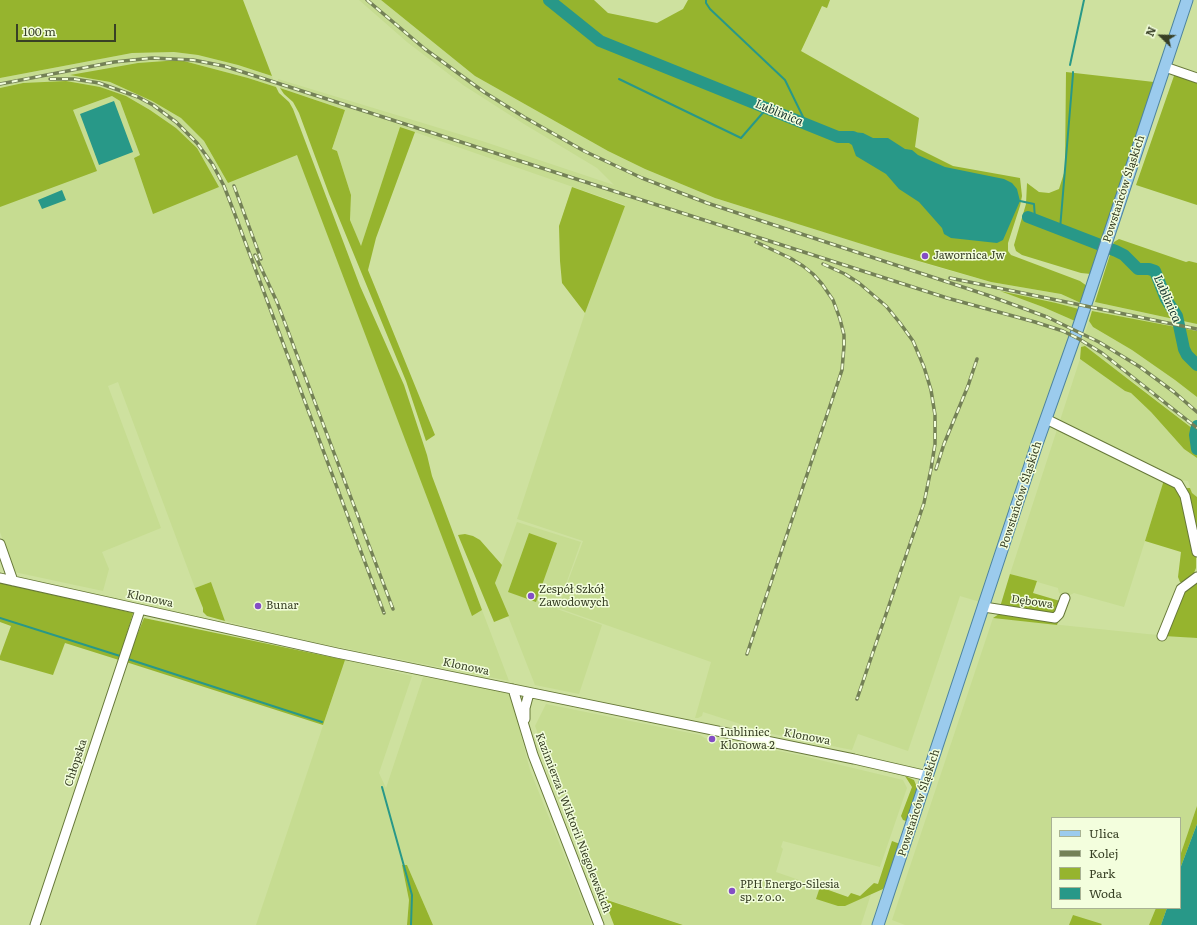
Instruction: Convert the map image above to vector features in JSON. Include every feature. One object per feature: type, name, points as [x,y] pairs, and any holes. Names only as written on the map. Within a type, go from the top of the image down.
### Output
[{"type":"main road","name":"Powstańców Śląskich","points":[[878,925],[1187,0]]},
{"type":"street","points":[[1165,67],[1197,78]]},
{"type":"street","points":[[1046,419],[1178,484],[1185,496],[1197,552]]},
{"type":"street","points":[[0,544],[13,581]]},
{"type":"street","points":[[1162,636],[1181,589],[1197,577]]},
{"type":"street","name":"Klonowa","points":[[0,578],[329,651],[861,760],[928,776]]},
{"type":"street","name":"Dębowa","points":[[984,607],[1055,618],[1059,614],[1065,598]]},
{"type":"street","name":"Chłopska","points":[[35,925],[140,610]]},
{"type":"street","name":"Kazimierza i Wiktorii Niegolewskich","points":[[513,689],[533,754],[599,925]]},
{"type":"street","points":[[525,728],[525,708],[529,693]]},
{"type":"shaded area","points":[[359,0],[381,0],[475,76],[608,151],[645,169],[715,198],[940,268],[991,282],[1061,294],[1081,303],[1079,309],[1004,292],[1075,321],[980,602],[960,596],[908,751],[858,734],[852,750],[768,733],[703,712],[702,716],[695,718],[711,662],[558,608],[583,541],[517,519],[585,313],[625,205],[400,127],[361,247],[350,220],[351,195],[337,151],[332,150],[345,110],[280,88],[278,79],[482,141],[614,185],[597,168],[463,85],[407,42]]},
{"type":"shaded area","points":[[174,52],[198,55],[238,65],[272,76],[276,87],[180,60],[71,75],[110,82],[152,101],[181,118],[204,141],[228,183],[297,154],[472,615],[482,610],[509,681],[313,642],[225,621],[211,582],[195,588],[118,382],[108,386],[161,528],[102,552],[109,569],[103,591],[14,572],[0,532],[0,207],[73,110],[112,96],[120,101],[140,155],[134,158],[218,187],[197,148],[176,128],[126,96],[23,83],[0,88],[0,78],[132,53]]},
{"type":"shaded area","points":[[1095,302],[1197,324],[1197,331],[1092,311]]},
{"type":"shaded area","points":[[1089,321],[1093,327],[1132,350],[1197,397],[1197,432],[1136,384],[1081,347]]},
{"type":"shaded area","points":[[1080,359],[1125,391],[1131,393],[1151,412],[1184,449],[1197,458],[1197,497],[1192,493],[1188,481],[1177,480],[1166,475],[1124,607],[1074,593],[1068,596],[1059,593],[1058,588],[1010,574]]},
{"type":"shaded area","name":"Zespół Szkół Zawodowych","points":[[517,522],[581,542],[557,609],[602,625],[579,694],[535,685],[495,583]]},
{"type":"shaded area","points":[[993,618],[1197,638],[1197,806],[1181,853],[1181,817],[1051,817],[1051,909],[1156,909],[1149,925],[905,925],[892,920]]},
{"type":"shaded area","points":[[345,660],[412,676],[379,773],[386,788],[423,677],[507,692],[511,697],[530,770],[592,925],[433,925],[407,865],[402,865],[409,900],[407,925],[256,925]]},
{"type":"shaded area","points":[[546,704],[700,735],[705,738],[718,741],[730,741],[803,756],[903,780],[907,788],[880,867],[783,841],[781,847],[783,849],[776,872],[857,900],[871,894],[861,925],[684,925],[600,897],[581,846],[584,843],[568,801],[564,800],[535,726]]},
{"type":"green space","points":[[0,0],[243,0],[272,76],[238,65],[198,55],[174,52],[132,53],[0,78]]},
{"type":"green space","points":[[381,0],[594,0],[608,13],[657,23],[683,9],[688,0],[830,0],[827,8],[822,6],[801,51],[919,118],[915,147],[953,166],[1020,178],[1022,196],[1008,243],[1008,251],[1011,255],[1080,281],[1087,286],[1081,303],[1061,294],[991,282],[884,251],[715,198],[645,169],[608,151],[475,76]]},
{"type":"green space","points":[[180,60],[276,87],[279,93],[289,102],[293,109],[360,286],[404,385],[427,455],[432,476],[482,610],[472,616],[297,155],[228,183],[204,141],[181,118],[152,101],[110,82],[70,75],[138,63]]},
{"type":"green space","points":[[1066,72],[1154,82],[1091,274],[1081,273],[1022,255],[1016,251],[1014,245],[1026,204],[1027,183],[1039,192],[1049,193],[1059,189],[1065,170]]},
{"type":"green space","points":[[1175,73],[1197,81],[1197,205],[1136,185]]},
{"type":"green space","points":[[66,81],[100,87],[126,96],[176,128],[197,148],[219,187],[153,214],[134,158],[140,155],[120,101],[112,96],[73,110],[97,171],[0,207],[0,88],[23,83]]},
{"type":"green space","points":[[280,88],[345,110],[332,149],[337,151],[351,195],[350,220],[361,246],[400,127],[415,132],[376,238],[368,270],[435,435],[426,441],[406,381],[329,194],[299,113],[293,102]]},
{"type":"green space","points":[[572,187],[625,206],[585,313],[562,283],[559,226]]},
{"type":"green space","points":[[1119,239],[1186,262],[1189,261],[1197,263],[1197,324],[1095,302],[1114,242]]},
{"type":"green space","points":[[1000,291],[1056,303],[1079,309],[1075,321]]},
{"type":"green space","points":[[1092,311],[1197,331],[1197,397],[1132,350],[1093,327],[1089,321]]},
{"type":"green space","points":[[1085,346],[1197,432],[1197,458],[1184,449],[1151,412],[1131,393],[1125,391],[1080,359],[1081,347]]},
{"type":"green space","points":[[1164,480],[1174,486],[1184,503],[1196,556],[1196,568],[1194,573],[1188,580],[1183,582],[1180,582],[1178,577],[1181,552],[1145,541]]},
{"type":"green space","points":[[1187,488],[1190,488],[1192,493],[1197,497],[1197,543]]},
{"type":"green space","points":[[529,533],[557,543],[536,602],[508,592]]},
{"type":"green space","points":[[465,534],[480,540],[502,565],[495,583],[509,616],[494,622],[458,535]]},
{"type":"green space","points":[[1010,574],[1037,581],[1033,593],[1060,601],[1055,614],[1000,607]]},
{"type":"green space","points":[[211,582],[225,621],[207,616],[203,612],[203,608],[195,588]]},
{"type":"green space","points":[[1197,582],[1197,638],[1164,636],[1185,590]]},
{"type":"green space","points":[[0,583],[133,613],[119,660],[65,643],[53,675],[0,660],[0,656],[11,626],[0,622]]},
{"type":"green space","points":[[999,614],[1058,622],[1057,625],[993,618]]},
{"type":"green space","points":[[144,618],[345,660],[323,725],[126,662]]},
{"type":"green space","points":[[905,776],[914,780],[918,790],[908,821],[903,820],[901,816],[912,787]]},
{"type":"green space","points":[[1197,806],[1197,824],[1181,866],[1181,853]]},
{"type":"green space","points":[[892,841],[900,844],[886,885],[883,889],[845,906],[838,906],[816,899],[820,887],[848,897],[851,893],[860,896],[874,883],[878,884]]},
{"type":"green space","points":[[402,865],[407,865],[433,925],[407,925],[409,900]]},
{"type":"green space","points":[[604,899],[683,925],[614,925]]},
{"type":"green space","points":[[1156,909],[1167,909],[1161,925],[1149,925]]},
{"type":"green space","points":[[1073,915],[1102,924],[1069,925]]},
{"type":"water","points":[[114,101],[133,152],[99,165],[80,114]]},
{"type":"water","points":[[852,132],[863,133],[873,138],[888,138],[905,149],[912,150],[918,155],[945,167],[1004,179],[1012,183],[1017,189],[1020,201],[1003,240],[997,243],[951,238],[944,234],[942,228],[919,202],[899,189],[886,174],[856,156],[852,145],[839,141],[838,137],[840,135],[846,135]]},
{"type":"water","points":[[62,190],[66,200],[42,209],[38,200]]},
{"type":"water","points":[[1197,824],[1197,925],[1161,925],[1167,909],[1181,909],[1181,866]]},
{"type":"waterway","name":"Lublinica","points":[[549,0],[600,41],[838,137],[853,137]]},
{"type":"waterway","points":[[706,0],[706,3],[710,9],[785,80],[807,125]]},
{"type":"waterway","points":[[1070,65],[1084,0]]},
{"type":"waterway","points":[[1060,229],[1073,72]]},
{"type":"waterway","points":[[619,79],[741,138],[767,108]]},
{"type":"waterway","points":[[1020,201],[1034,204],[1035,219]]},
{"type":"waterway","name":"Lublinica","points":[[1028,217],[1116,251],[1124,255],[1138,269],[1149,269],[1155,271],[1166,299],[1177,316],[1184,349],[1187,355],[1197,365]]},
{"type":"waterway","name":"Lublinica","points":[[1197,426],[1195,435],[1197,449]]},
{"type":"waterway","points":[[0,618],[120,656]]},
{"type":"waterway","points":[[128,659],[322,722]]},
{"type":"waterway","points":[[382,787],[412,895],[411,925]]},
{"type":"railway","points":[[367,0],[425,49],[484,92],[524,117],[584,151],[642,178],[707,203],[987,295],[1047,317],[1099,342],[1140,367],[1174,392],[1197,412]]},
{"type":"railway","points":[[0,84],[114,62],[152,58],[193,60],[224,66],[947,298],[1063,331],[1102,353],[1197,428]]},
{"type":"railway","points":[[50,79],[74,79],[99,83],[138,97],[153,105],[176,122],[197,143],[213,165],[224,186],[234,212],[384,613]]},
{"type":"railway","points":[[234,186],[261,259]]},
{"type":"railway","points":[[747,654],[842,370],[844,346],[844,335],[840,319],[833,300],[822,284],[803,266],[790,258],[756,242]]},
{"type":"railway","points":[[255,255],[277,302],[393,609]]},
{"type":"railway","points":[[823,264],[845,274],[859,283],[886,306],[900,323],[913,341],[924,367],[931,390],[935,415],[935,444],[924,503],[857,699]]},
{"type":"railway","points":[[950,278],[1197,329]]},
{"type":"railway","points":[[936,469],[944,444],[968,386],[977,359]]},
{"type":"place","name":"Jawornica Jw","points":[[925,256]]},
{"type":"place","name":"Zespół Szkół Zawodowych","points":[[531,596]]},
{"type":"place","name":"Bunar","points":[[258,606]]},
{"type":"place","name":"Lubliniec Klonowa 2","points":[[712,739]]},
{"type":"place","name":"PPH Energo-Silesia sp. z o.o.","points":[[732,891]]}]
